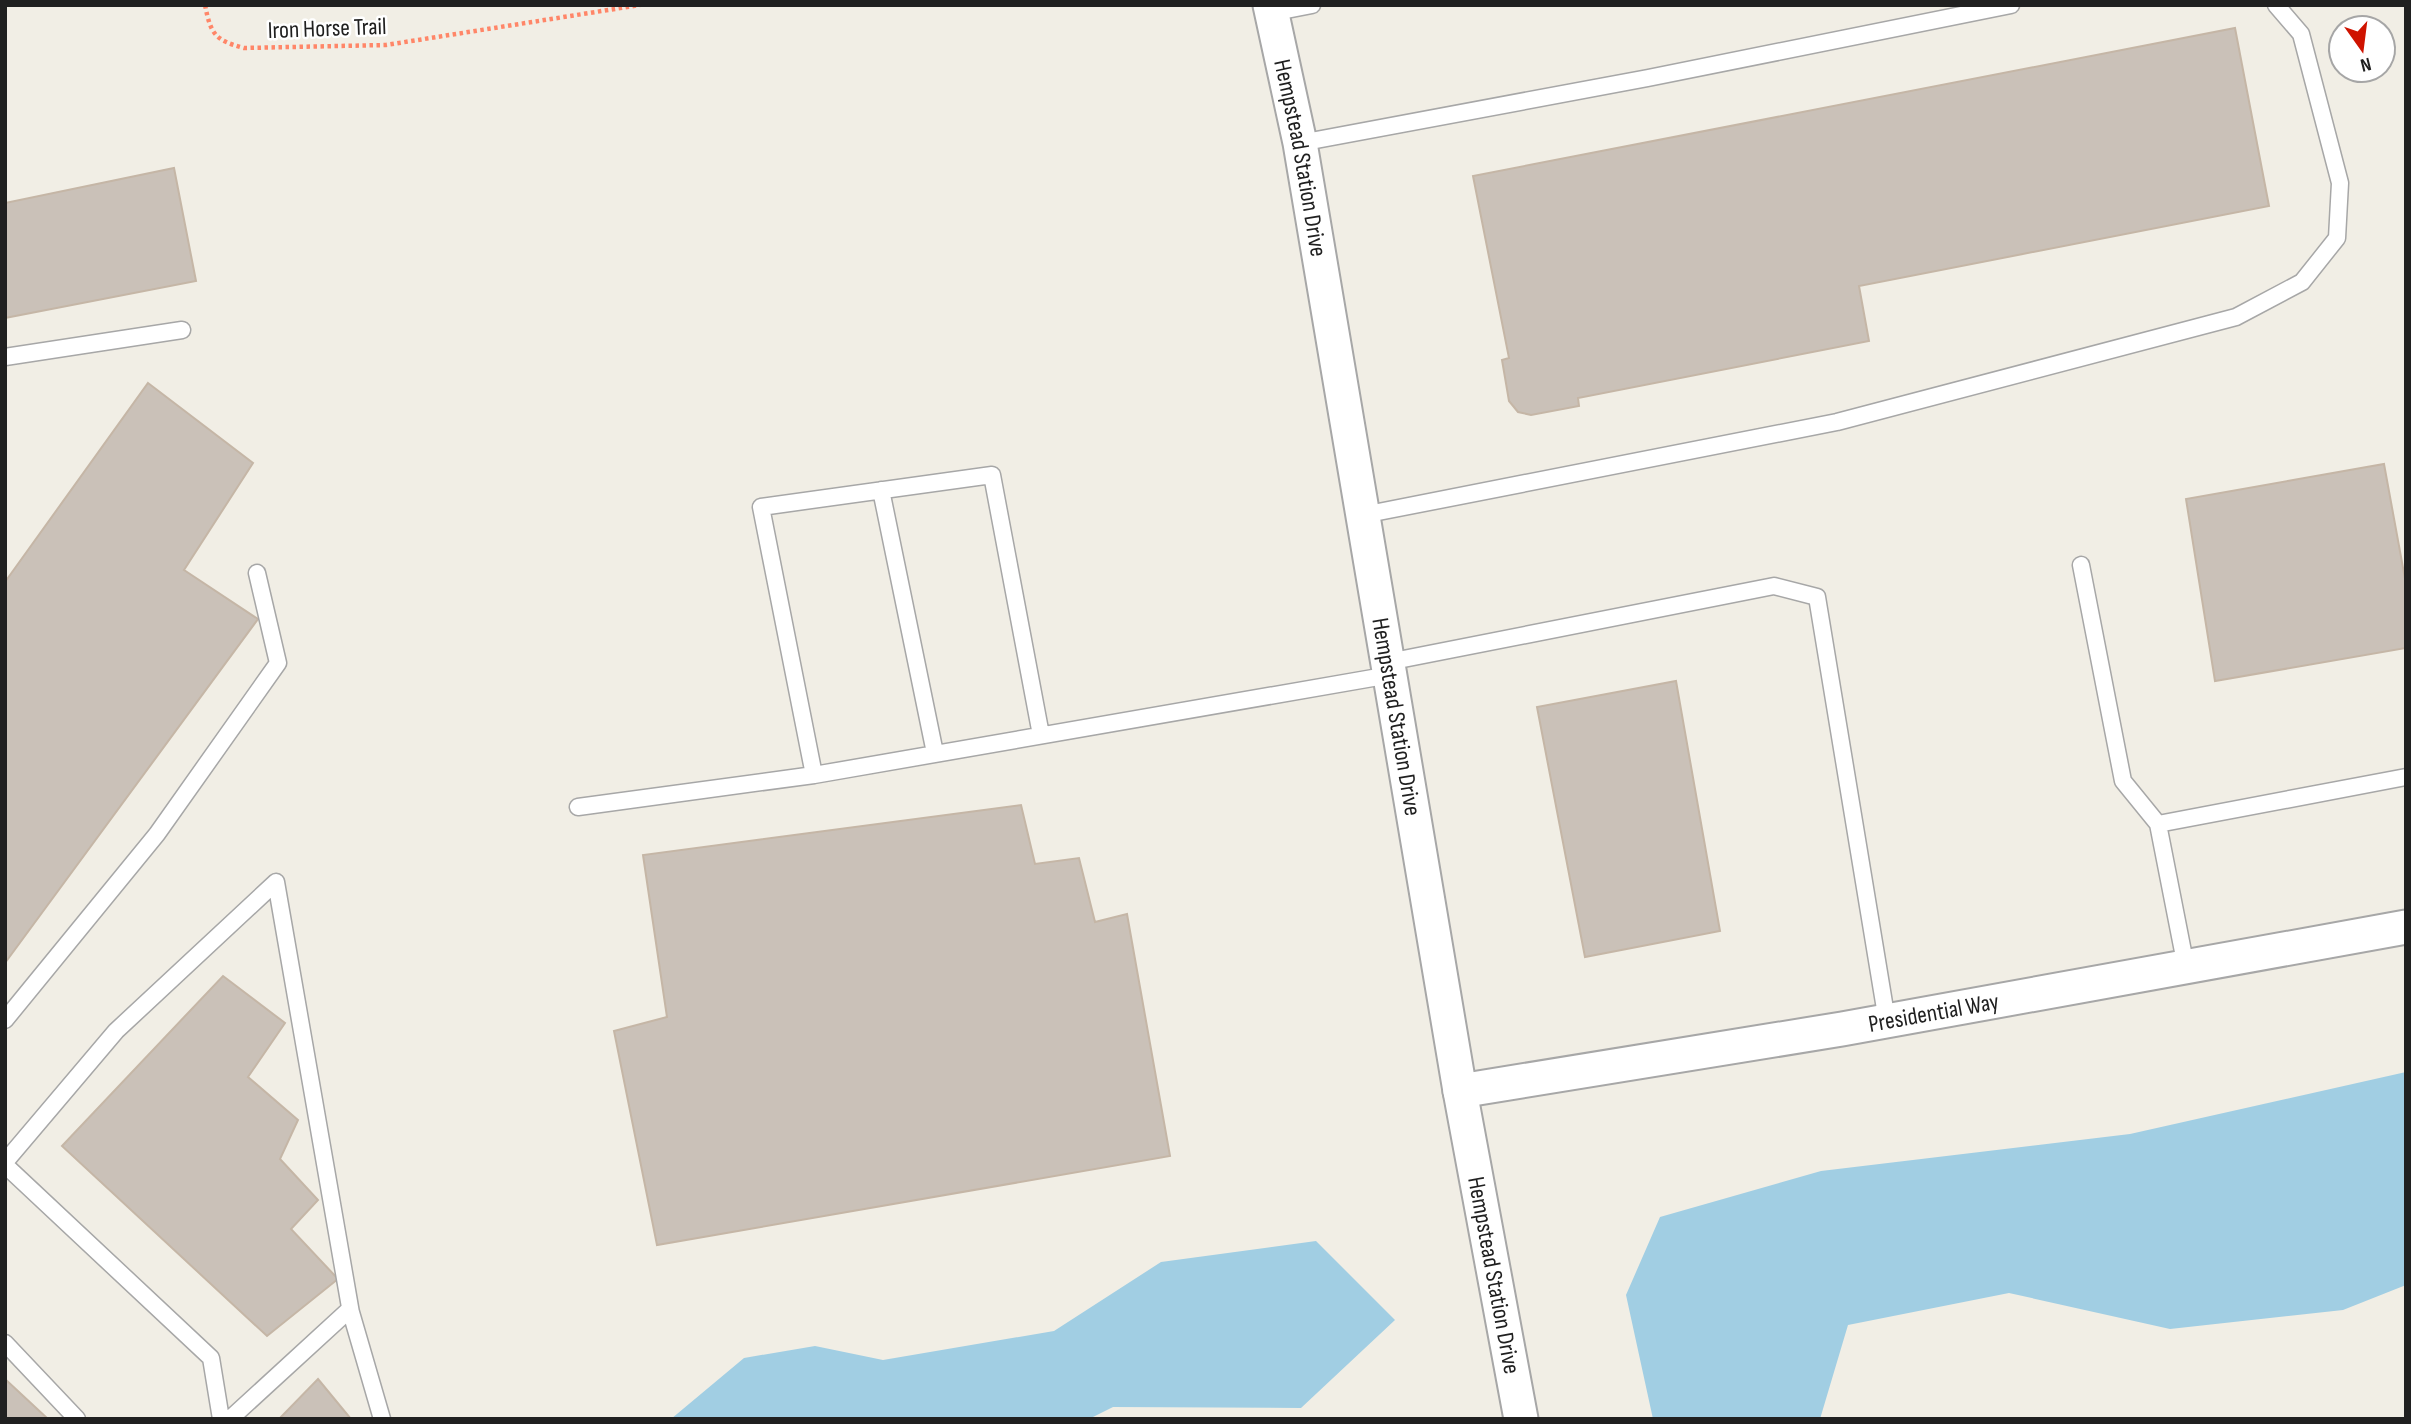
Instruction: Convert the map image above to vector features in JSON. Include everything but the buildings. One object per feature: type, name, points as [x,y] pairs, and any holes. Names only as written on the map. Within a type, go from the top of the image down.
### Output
[{"type":"street","name":"Hempstead Station Drive","points":[[1266,8],[1300,143],[1460,1091],[1521,1419]]},
{"type":"street","name":"Presidential Way","points":[[1460,1091],[1887,1021],[2406,928]]},
{"type":"lane","points":[[1266,8],[1312,5]]},
{"type":"lane","points":[[1300,143],[2011,5]]},
{"type":"lane","points":[[1363,515],[1836,422],[2236,317],[2302,282],[2337,238],[2340,183],[2301,34],[2276,5]]},
{"type":"lane","points":[[5,357],[182,330]]},
{"type":"lane","points":[[814,775],[761,507],[992,475],[1041,735]]},
{"type":"lane","points":[[881,490],[935,753]]},
{"type":"lane","points":[[2081,565],[2123,781],[2158,824],[2186,967]]},
{"type":"lane","points":[[5,1020],[157,834],[278,663],[257,573]]},
{"type":"lane","points":[[579,807],[814,775],[1041,735],[1389,669],[1774,586],[1817,597],[1887,1021]]},
{"type":"lane","points":[[2158,824],[2406,777]]},
{"type":"lane","points":[[221,1419],[211,1358],[5,1164],[116,1031],[275,882],[351,1313],[382,1419]]},
{"type":"lane","points":[[229,1419],[350,1310],[351,1313]]},
{"type":"lane","points":[[5,1343],[78,1419]]},
{"type":"path","name":"Iron Horse Trail","points":[[205,5],[209,28],[225,42],[244,48],[386,45],[640,5]]},
{"type":"water","points":[[2406,1072],[2406,1285],[2343,1310],[2170,1329],[2009,1293],[1848,1325],[1820,1419],[1653,1419],[1626,1295],[1660,1217],[1821,1171],[2130,1134]]},
{"type":"water","points":[[1316,1241],[1395,1320],[1301,1408],[1113,1407],[1089,1419],[671,1419],[744,1358],[815,1346],[883,1360],[1054,1331],[1161,1262]]}]
